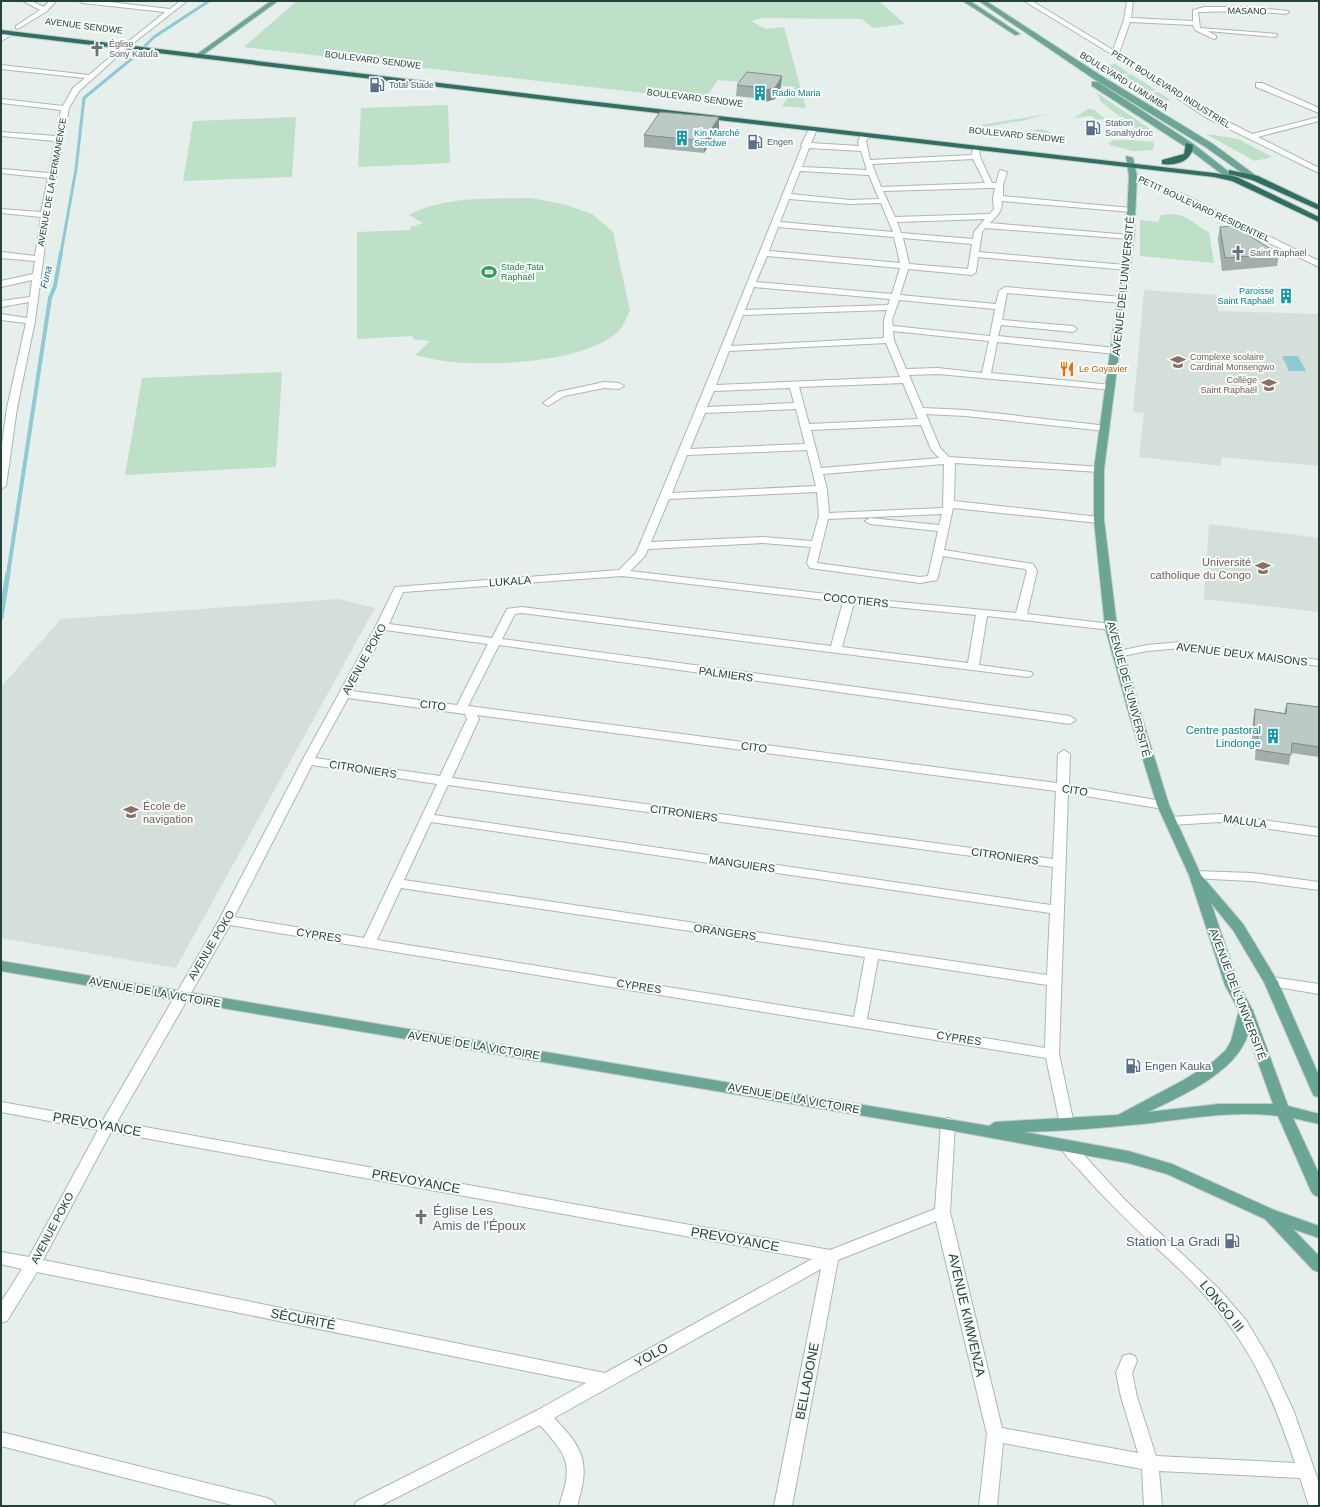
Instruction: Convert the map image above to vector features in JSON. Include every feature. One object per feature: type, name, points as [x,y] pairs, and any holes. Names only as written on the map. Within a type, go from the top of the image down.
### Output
[{"type":"highway","name":"AVENUE SENDWE","points":[[1,26],[130,45],[143,43],[162,48]]},
{"type":"highway","name":"AVENUE SENDWE","points":[[1,32],[162,48]]},
{"type":"highway","name":"BOULEVARD SENDWE","points":[[162,48],[206,51],[1131,167],[1165,162],[1222,170]]},
{"type":"highway","name":"BOULEVARD SENDWE","points":[[162,48],[198,56],[1131,167],[1184,172]]},
{"type":"highway","points":[[1165,162],[1187,156],[1190,153],[1189,145]]},
{"type":"highway","name":"BOULEVARD LUMUMBA","points":[[1222,170],[1255,178],[1319,208]]},
{"type":"highway","name":"BOULEVARD LUMUMBA","points":[[1184,172],[1234,179],[1319,220]]},
{"type":"main road","points":[[198,56],[275,1]]},
{"type":"main road","points":[[966,1],[1025,39]]},
{"type":"main road","name":"BOULEVARD LUMUMBA","points":[[982,1],[1097,77],[1172,122],[1255,178]]},
{"type":"main road","name":"BOULEVARD LUMUMBA","points":[[1044,52],[1189,145],[1234,179]]},
{"type":"main road","name":"AVENUE DE L’UNIVERSITÉ","points":[[1131,167],[1130,237],[1112,388],[1099,469],[1099,520],[1110,627],[1163,805],[1195,875],[1232,985],[1246,1011],[1282,1109],[1319,1191]]},
{"type":"main road","points":[[1195,875],[1238,927],[1271,982],[1319,1092]]},
{"type":"main road","name":"AVENUE DE LA VICTOIRE","points":[[1,966],[974,1129]]},
{"type":"main road","points":[[1118,1121],[1212,1070],[1228,1057],[1238,1042],[1246,1011]]},
{"type":"main road","points":[[974,1129],[1118,1121],[1182,1113],[1282,1109],[1319,1119]]},
{"type":"main road","points":[[974,1129],[1128,1157],[1172,1170],[1269,1214],[1319,1232]]},
{"type":"main road","points":[[1269,1214],[1319,1266]]},
{"type":"street","points":[[26,1],[45,10]]},
{"type":"street","points":[[18,28],[45,10],[53,1]]},
{"type":"street","points":[[82,1],[172,11]]},
{"type":"street","name":"AVENUE DE LA PERMANENCE","points":[[1,486],[4,449],[31,321],[45,215],[65,108],[76,90],[184,1]]},
{"type":"street","name":"PETIT BOULEVARD INDUSTRIEL","points":[[1027,1],[1114,54],[1208,115],[1319,171]]},
{"type":"street","points":[[1114,54],[1127,20],[1130,1]]},
{"type":"street","name":"MASANO","points":[[1197,26],[1195,11],[1198,9],[1245,9],[1286,12]]},
{"type":"street","points":[[1127,20],[1275,35]]},
{"type":"street","points":[[1197,26],[1214,37]]},
{"type":"street","points":[[1,39],[11,33]]},
{"type":"street","points":[[1,67],[91,77]]},
{"type":"street","points":[[1259,85],[1318,110]]},
{"type":"street","points":[[1,101],[65,108]]},
{"type":"street","points":[[1250,137],[1319,119]]},
{"type":"street","points":[[622,573],[641,554],[666,496],[710,388],[724,349],[740,313],[785,196],[798,169],[805,145],[813,129]]},
{"type":"street","points":[[1,134],[59,139]]},
{"type":"street","points":[[794,385],[822,489],[824,516],[812,564],[817,568],[920,580],[933,578],[942,528],[948,507],[951,472],[948,460],[936,448],[889,340],[888,328],[905,266],[898,236],[867,162],[862,141],[865,135]]},
{"type":"street","points":[[805,145],[864,149]]},
{"type":"street","points":[[976,148],[976,158],[990,186]]},
{"type":"street","points":[[867,162],[976,158]]},
{"type":"street","name":"PETIT BOULEVARD RÉSIDENTIEL","points":[[1131,167],[1184,198],[1319,264]]},
{"type":"street","points":[[798,169],[872,173]]},
{"type":"street","points":[[1,171],[52,176]]},
{"type":"street","points":[[763,253],[972,272],[978,232],[998,210],[999,185],[1003,172]]},
{"type":"street","points":[[878,189],[999,185]]},
{"type":"street","points":[[785,196],[850,202],[883,201]]},
{"type":"street","points":[[998,198],[1131,210]]},
{"type":"street","points":[[1,211],[45,215]]},
{"type":"street","points":[[892,220],[994,216]]},
{"type":"street","points":[[775,224],[977,242]]},
{"type":"street","points":[[983,225],[1130,237]]},
{"type":"street","points":[[975,254],[1126,268]]},
{"type":"street","points":[[1,255],[39,259]]},
{"type":"street","points":[[1,284],[37,276]]},
{"type":"street","points":[[750,284],[1001,307]]},
{"type":"street","points":[[986,376],[1003,291],[1010,289],[1122,300]]},
{"type":"street","points":[[1,299],[33,299]]},
{"type":"street","points":[[1,304],[20,300]]},
{"type":"street","points":[[740,313],[893,307]]},
{"type":"street","points":[[1,317],[31,321]]},
{"type":"street","points":[[997,322],[1073,329]]},
{"type":"street","points":[[888,328],[993,340],[1116,351]]},
{"type":"street","points":[[724,349],[889,340]]},
{"type":"street","points":[[710,388],[794,385],[904,376],[938,371],[1112,388]]},
{"type":"street","points":[[548,403],[561,394],[604,385],[619,386]]},
{"type":"street","points":[[701,410],[799,406]]},
{"type":"street","points":[[1,409],[12,408]]},
{"type":"street","points":[[920,411],[966,413],[1105,428]]},
{"type":"street","points":[[805,427],[924,422]]},
{"type":"street","points":[[684,452],[810,447]]},
{"type":"street","points":[[818,471],[916,464],[948,460],[1099,469]]},
{"type":"street","points":[[666,496],[822,489]]},
{"type":"street","points":[[824,516],[948,507],[1099,520]]},
{"type":"street","points":[[824,516],[942,528]]},
{"type":"street","points":[[644,546],[763,540],[816,544]]},
{"type":"street","points":[[938,552],[1029,566],[1032,571],[1021,616]]},
{"type":"street","name":"COCOTIERS","points":[[622,573],[849,600],[1021,616],[1091,626],[1110,627]]},
{"type":"street","name":"LUKALA","points":[[399,589],[622,573]]},
{"type":"street","name":"AVENUE POKO","points":[[1,1316],[33,1264],[107,1126],[180,997],[226,920],[308,761],[382,626],[399,589]]},
{"type":"street","points":[[836,650],[849,600]]},
{"type":"street","points":[[369,942],[473,719],[470,712],[461,708],[511,611],[517,610],[1027,674]]},
{"type":"street","points":[[973,668],[982,612]]},
{"type":"street","name":"PALMIERS","points":[[382,626],[1070,720]]},
{"type":"street","name":"AVENUE DEUX MAISONS","points":[[1118,654],[1147,648],[1181,645],[1319,663]]},
{"type":"street","name":"CITO","points":[[345,694],[1064,788],[1163,805]]},
{"type":"street","points":[[1064,754],[1064,788],[1057,910],[1052,1054],[1067,1124]]},
{"type":"street","name":"CITRONIERS","points":[[308,761],[445,781],[1060,864]]},
{"type":"street","name":"MANGUIERS","points":[[428,818],[1057,910]]},
{"type":"street","name":"MALULA","points":[[1170,821],[1220,818],[1319,832]]},
{"type":"street","points":[[1195,875],[1252,877],[1319,886]]},
{"type":"street","name":"ORANGERS","points":[[397,883],[1054,981]]},
{"type":"street","name":"CYPRES","points":[[226,920],[1052,1054]]},
{"type":"street","points":[[860,1022],[872,953]]},
{"type":"street","points":[[1271,982],[1319,989]]},
{"type":"street","name":"PREVOYANCE","points":[[1,1107],[831,1256]]},
{"type":"street","name":"AVENUE KIMWENZA","points":[[948,1124],[942,1212],[995,1434],[988,1506]]},
{"type":"street","name":"LONGO III","points":[[1067,1146],[1120,1204],[1203,1281],[1240,1326],[1268,1372],[1318,1506]]},
{"type":"street","name":"YOLO","points":[[363,1506],[542,1416],[831,1256],[942,1212]]},
{"type":"street","name":"BELLADONE","points":[[783,1506],[831,1256]]},
{"type":"street","name":"SÉCURITÉ","points":[[1,1258],[605,1380]]},
{"type":"street","points":[[1129,1361],[1124,1373],[1129,1397],[1150,1463],[1153,1506]]},
{"type":"street","points":[[542,1416],[567,1445],[576,1459],[576,1476],[568,1506]]},
{"type":"street","points":[[995,1434],[1150,1463],[1306,1471]]},
{"type":"street","points":[[1,1439],[267,1506]]},
{"type":"shaded area","points":[[1144,290],[1218,295],[1218,311],[1319,314],[1319,466],[1221,457],[1221,466],[1139,457],[1144,413],[1133,412]]},
{"type":"shaded area","name":"Université catholique du Congo","points":[[1209,524],[1319,538],[1319,612],[1204,599]]},
{"type":"shaded area","name":"École de navigation","points":[[339,599],[375,608],[176,968],[1,938],[1,687],[61,619]]},
{"type":"green space","points":[[297,1],[879,1],[905,24],[873,28],[862,19],[762,18],[751,21],[766,29],[784,27],[806,108],[782,106],[795,87],[718,80],[704,100],[244,47]]},
{"type":"green space","points":[[1115,64],[1129,73],[1115,75],[1101,67]]},
{"type":"green space","points":[[1131,74],[1156,90],[1140,93],[1115,77]]},
{"type":"green space","points":[[1158,92],[1171,100],[1157,102],[1144,94]]},
{"type":"green space","points":[[1097,93],[1156,133],[1139,131],[1101,102]]},
{"type":"green space","points":[[448,105],[450,163],[358,167],[361,108]]},
{"type":"green space","points":[[1088,109],[1095,110],[1105,119],[1096,120],[1092,116],[1074,118]]},
{"type":"green space","points":[[1047,114],[1026,120],[984,127],[981,125]]},
{"type":"green space","points":[[296,117],[292,177],[183,181],[193,121]]},
{"type":"green space","points":[[1040,129],[1050,132],[1056,139],[1011,134]]},
{"type":"green space","points":[[1206,134],[1238,139],[1272,157],[1255,161]]},
{"type":"green space","points":[[1114,140],[1154,142],[1153,150],[1133,151],[1110,145],[1109,143]]},
{"type":"green space","name":"Stade Tata Raphaël","points":[[531,198],[563,204],[592,214],[613,232],[630,311],[618,332],[602,342],[583,350],[560,356],[510,363],[464,363],[415,355],[430,341],[413,339],[413,336],[357,339],[357,232],[410,230],[410,227],[423,223],[409,215],[437,204],[468,200]]},
{"type":"green space","points":[[1170,214],[1187,218],[1209,232],[1214,263],[1140,256],[1140,220],[1158,222],[1161,215]]},
{"type":"green space","points":[[282,372],[276,467],[125,475],[142,378]]},
{"type":"water","points":[[1282,356],[1298,356],[1306,371],[1289,371]]},
{"type":"building","points":[[747,72],[782,76],[775,88],[765,90],[763,88],[737,85]]},
{"type":"building","points":[[660,112],[719,117],[704,141],[644,135]]},
{"type":"building","points":[[1234,226],[1279,254],[1225,258],[1220,227]]},
{"type":"building","name":"Centre pastoral Lindonge","points":[[1287,703],[1319,707],[1319,747],[1292,743],[1291,755],[1257,750],[1258,730],[1254,729],[1255,709],[1286,714]]},
{"type":"waterway","name":"Funa","points":[[61,253],[76,169],[84,98],[135,56],[154,37],[209,1]]},
{"type":"waterway","name":"Funa","points":[[8,574],[50,298],[55,286],[61,252]]},
{"type":"waterway","name":"Funa","points":[[1,617],[8,573]]},
{"type":"place","name":"Église Sony Katufa","points":[[97,49]]},
{"type":"place","name":"Total Stade","points":[[377,85]]},
{"type":"place","name":"Radio Maria","points":[[760,93]]},
{"type":"place","name":"Station Sonahydroc","points":[[1093,128]]},
{"type":"place","name":"Kin Marché Sendwe","points":[[682,138]]},
{"type":"place","name":"Engen","points":[[755,142]]},
{"type":"place","name":"Saint Raphaël","points":[[1238,253]]},
{"type":"place","name":"Stade Tata Raphaël","points":[[489,272]]},
{"type":"place","name":"Paroisse Saint Raphaël","points":[[1286,296]]},
{"type":"place","name":"Complexe scolaire Cardinal Monsengwo","points":[[1178,362]]},
{"type":"place","name":"Le Goyavier","points":[[1067,369]]},
{"type":"place","name":"Collège Saint Raphaël","points":[[1269,385]]},
{"type":"place","name":"Université catholique du Congo","points":[[1263,568]]},
{"type":"place","name":"Centre pastoral Lindonge","points":[[1273,736]]},
{"type":"place","name":"École de navigation","points":[[131,812]]},
{"type":"place","name":"Engen Kauka","points":[[1133,1066]]},
{"type":"place","name":"Église Les Amis de l'Époux","points":[[421,1217]]},
{"type":"place","name":"Station La Gradi","points":[[1232,1241]]}]
